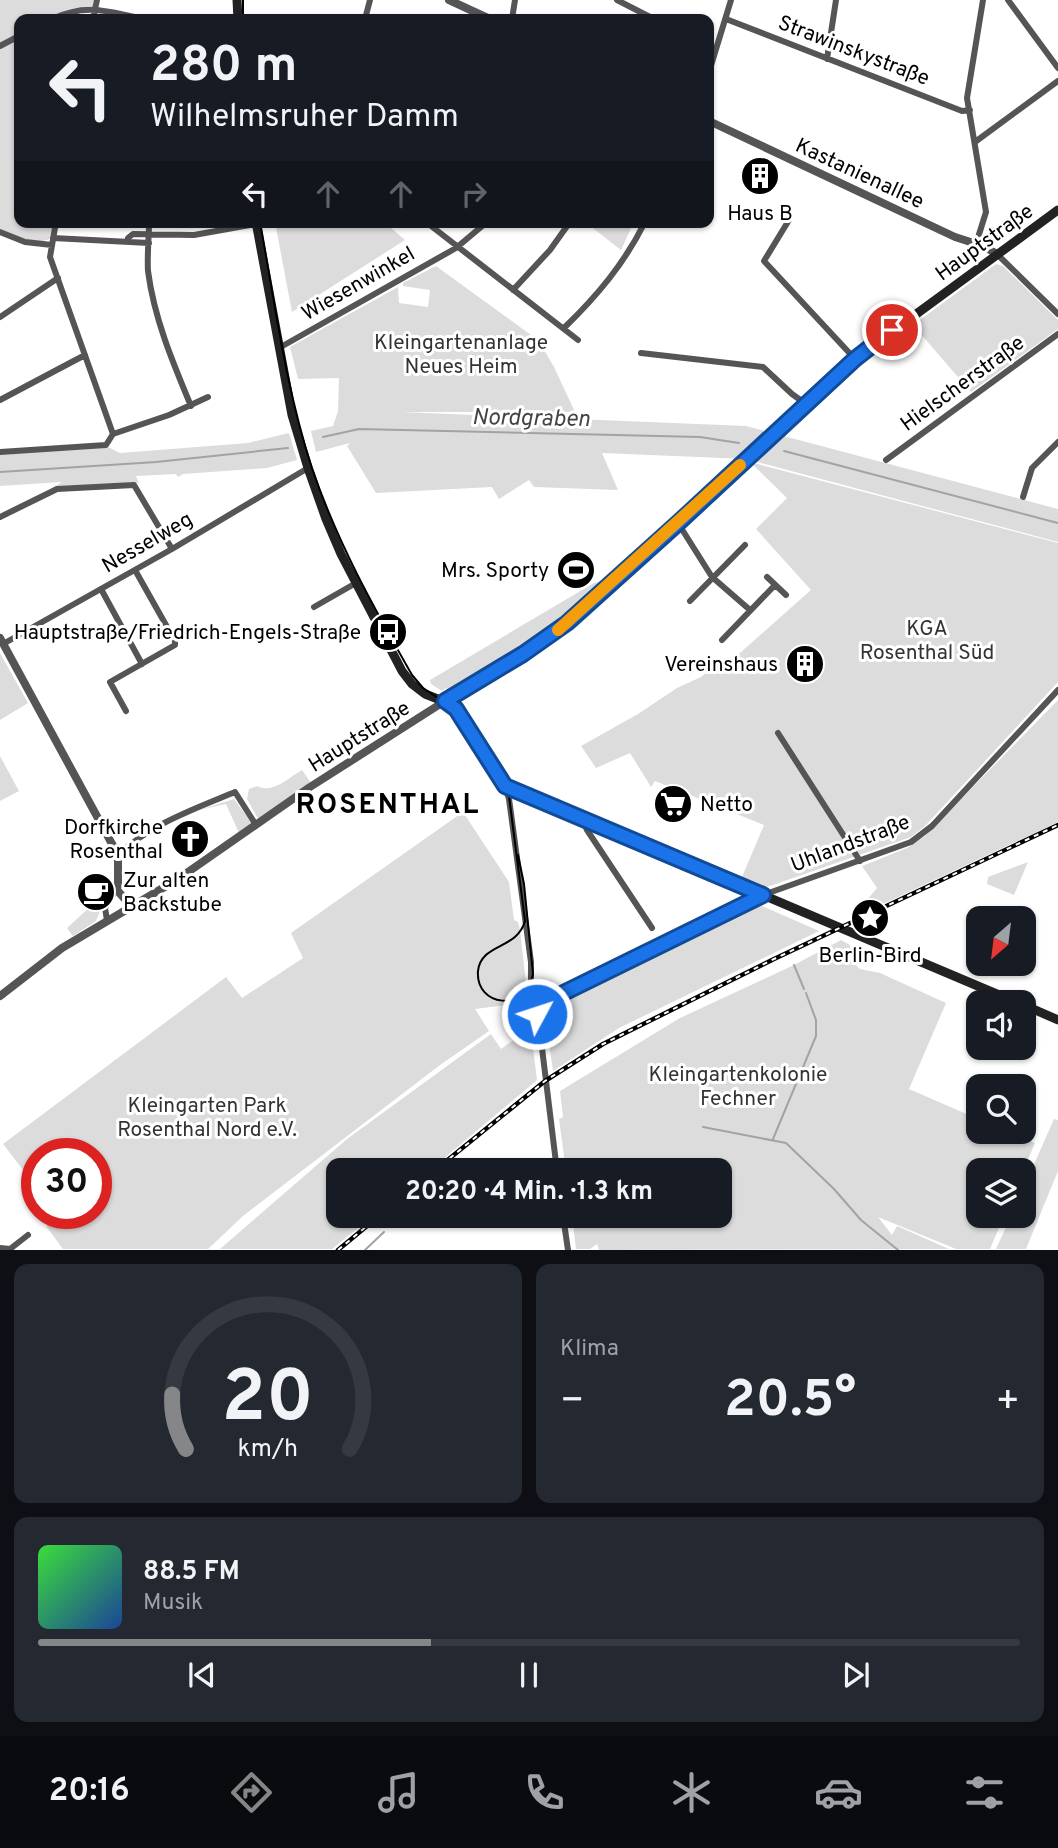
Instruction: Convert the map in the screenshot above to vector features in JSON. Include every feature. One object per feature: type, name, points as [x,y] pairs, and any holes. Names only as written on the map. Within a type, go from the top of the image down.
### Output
[{"type":"main road","name":"Hauptstraße","points":[[445,701],[553,634],[855,359],[1058,210]]},
{"type":"main road","points":[[257,228],[292,415],[307,468],[326,519],[356,583],[406,677],[426,695],[445,701],[456,709],[505,786],[987,990]]},
{"type":"main road","points":[[1036,1010],[1058,1020]]},
{"type":"street","points":[[94,14],[97,0]]},
{"type":"street","points":[[449,0],[479,14]]},
{"type":"street","points":[[617,0],[644,14]]},
{"type":"street","points":[[714,45],[731,0]]},
{"type":"street","points":[[827,59],[836,0]]},
{"type":"street","points":[[976,244],[986,212],[967,98],[983,0],[990,0]]},
{"type":"street","points":[[1007,0],[1058,68]]},
{"type":"street","points":[[62,14],[88,8],[117,14]]},
{"type":"street","name":"Strawinskystraße","points":[[726,19],[962,111],[970,110]]},
{"type":"street","points":[[975,142],[1058,81]]},
{"type":"street","name":"Kastanienallee","points":[[714,123],[955,237],[997,254]]},
{"type":"street","points":[[789,220],[764,261],[855,359]]},
{"type":"street","points":[[55,228],[50,257],[113,434]]},
{"type":"street","points":[[149,228],[148,270],[154,302],[170,355],[191,406]]},
{"type":"street","points":[[127,242],[132,234],[194,235],[230,228]]},
{"type":"street","name":"Wiesenwinkel","points":[[279,348],[456,248],[433,228]]},
{"type":"street","points":[[479,228],[456,248],[578,340]]},
{"type":"street","points":[[513,290],[550,250],[566,228]]},
{"type":"street","points":[[564,328],[608,282],[625,259],[642,228]]},
{"type":"street","points":[[0,232],[25,242],[149,243]]},
{"type":"street","points":[[997,254],[1058,314]]},
{"type":"street","points":[[0,317],[58,278]]},
{"type":"street","name":"Hielscherstraße","points":[[886,460],[1058,334]]},
{"type":"street","points":[[640,353],[763,367],[806,404]]},
{"type":"street","points":[[0,400],[85,355]]},
{"type":"street","points":[[0,451],[106,445],[113,434],[191,406],[208,397]]},
{"type":"street","points":[[1023,497],[1032,468],[1058,442]]},
{"type":"street","name":"Nesselweg","points":[[2,641],[135,570],[307,468]]},
{"type":"street","points":[[0,517],[57,489],[134,485],[172,549]]},
{"type":"street","points":[[678,523],[712,577],[750,610]]},
{"type":"street","points":[[690,601],[745,545]]},
{"type":"street","points":[[126,711],[110,682],[173,647],[175,641],[135,570]]},
{"type":"street","points":[[767,577],[786,595]]},
{"type":"street","points":[[314,607],[356,583]]},
{"type":"street","points":[[722,640],[775,585]]},
{"type":"street","points":[[101,589],[142,664]]},
{"type":"street","points":[[2,641],[118,855],[117,888],[105,908],[107,920]]},
{"type":"street","name":"Uhlandstraße","points":[[537,1007],[597,974],[763,895],[911,842],[922,834],[1058,690]]},
{"type":"street","name":"Hauptstraße","points":[[0,996],[51,956],[178,879],[310,787],[445,701]]},
{"type":"street","points":[[778,733],[860,861]]},
{"type":"street","points":[[505,786],[509,796],[531,967],[532,997],[537,1007],[555,1158]]},
{"type":"street","points":[[118,855],[163,822],[235,792],[256,825]]},
{"type":"street","points":[[582,818],[587,830],[652,928]]},
{"type":"street","points":[[117,888],[131,906]]},
{"type":"street","points":[[565,1228],[568,1250]]},
{"type":"street","points":[[0,1248],[10,1249],[26,1238],[30,1250]]},
{"type":"green space","points":[[0,0],[94,0],[93,6],[70,9],[60,14],[14,14],[14,37],[0,44]]},
{"type":"green space","points":[[14,41],[14,228],[52,228],[50,239],[39,242],[29,241],[0,229],[0,48]]},
{"type":"green space","points":[[276,228],[391,228],[405,240],[292,312]]},
{"type":"green space","points":[[593,228],[631,228],[621,250]]},
{"type":"green space","points":[[996,264],[1003,266],[1058,320],[1058,329],[971,392],[913,325]]},
{"type":"green space","name":"Kleingartenanlage Neues Heim","points":[[436,266],[536,336],[575,412],[401,412],[746,426],[1058,509],[1058,542],[746,459],[602,453],[618,490],[534,487],[529,480],[499,499],[492,487],[376,493],[347,446],[350,443],[316,452],[311,431],[333,426],[338,411],[339,378],[298,379],[290,347],[398,287],[399,303],[428,307],[430,290],[403,286],[403,283]]},
{"type":"green space","points":[[289,433],[297,460],[267,468],[183,474],[178,477],[176,474],[136,476],[139,483],[52,488],[62,482],[0,486],[0,453],[108,447],[120,453],[248,443]]},
{"type":"green space","name":"KGA Rosenthal Süd","points":[[750,462],[1058,543],[1058,682],[926,825],[911,837],[767,887],[742,877],[764,825],[655,781],[651,787],[630,753],[596,768],[581,746],[677,688],[701,677],[718,663],[732,660],[811,590],[756,529],[787,498]]},
{"type":"green space","points":[[610,579],[554,629],[451,691],[446,688],[442,691],[431,684],[430,680],[594,583]]},
{"type":"green space","points":[[0,653],[28,703],[0,720]]},
{"type":"green space","points":[[1058,700],[1058,822],[851,919],[877,888],[862,866],[907,848],[925,836]]},
{"type":"green space","points":[[0,756],[19,791],[0,801]]},
{"type":"green space","points":[[302,770],[311,783],[258,819],[247,799],[249,789],[257,786],[275,787]]},
{"type":"green space","points":[[234,799],[251,822],[251,825],[239,833],[226,804],[199,810]]},
{"type":"green space","name":"Kleingarten Park Rosenthal Nord e.V.","points":[[463,812],[509,882],[514,920],[518,922],[520,930],[528,1002],[475,1009],[489,1031],[440,1065],[243,1216],[208,1249],[63,1249],[48,1229],[112,1229],[112,1138],[21,1138],[21,1167],[3,1144],[226,977],[242,998],[303,958],[291,933]]},
{"type":"green space","points":[[1028,862],[1014,895],[987,884],[988,877]]},
{"type":"green space","points":[[104,894],[106,897],[96,921],[73,936],[67,928]]},
{"type":"green space","points":[[762,906],[819,931],[619,1028],[553,1071],[545,1015],[550,1008],[752,907]]},
{"type":"green space","name":"Kleingartenkolonie Fechner","points":[[841,940],[850,945],[849,958],[860,969],[880,973],[946,1003],[909,1089],[966,1114],[966,1144],[1035,1144],[1029,1158],[966,1158],[966,1228],[999,1228],[990,1249],[956,1249],[878,1217],[892,1235],[897,1226],[949,1249],[599,1250],[597,1244],[590,1249],[576,1249],[573,1228],[732,1228],[732,1158],[564,1158],[559,1119],[563,1117],[560,1091],[680,1018]]},
{"type":"green space","points":[[531,1032],[537,1080],[444,1158],[326,1158],[326,1228],[358,1228],[332,1249],[220,1249],[347,1139],[491,1034],[501,1049],[522,1034]]},
{"type":"green space","points":[[1054,1119],[1058,1120],[1058,1171],[1036,1225],[1036,1160]]},
{"type":"green space","points":[[1006,1228],[1035,1228],[1026,1249],[996,1249]]},
{"type":"waterway","name":"Nordgraben","points":[[323,437],[359,429],[700,437],[739,443]]},
{"type":"waterway","name":"Nordgraben","points":[[0,472],[156,462],[288,448]]},
{"type":"waterway","name":"Nordgraben","points":[[784,451],[1058,523]]},
{"type":"waterway","points":[[794,965],[804,989]]},
{"type":"waterway","points":[[773,1139],[816,1036],[816,1020],[806,993]]},
{"type":"waterway","points":[[703,1127],[786,1143],[834,1189],[861,1220],[898,1250]]},
{"type":"waterway","points":[[365,1250],[384,1232]]},
{"type":"tram line","points":[[243,0],[243,14]]},
{"type":"tram line","points":[[261,228],[295,408],[312,468],[333,522],[370,600],[412,675],[423,688],[459,712],[509,796],[525,921],[515,937],[485,955],[478,971],[479,983],[484,992],[502,1001],[521,995],[529,987],[533,974],[524,884],[518,855]]},
{"type":"railway","points":[[450,1158],[545,1081],[603,1044],[774,959],[1058,825]]},
{"type":"railway","points":[[338,1250],[365,1228]]},
{"type":"slow traffic","points":[[558,630],[740,465]]},
{"type":"place","name":"Haus B","points":[[760,176]]},
{"type":"place","name":"Mrs. Sporty","points":[[576,570]]},
{"type":"place","name":"Hauptstraße/Friedrich-Engels-Straße","points":[[388,632]]},
{"type":"place","name":"Vereinshaus","points":[[805,664]]},
{"type":"place","name":"Netto","points":[[673,804]]},
{"type":"place","name":"Dorfkirche Rosenthal","points":[[190,839]]},
{"type":"place","name":"Zur alten Backstube","points":[[96,892]]},
{"type":"place","name":"Berlin-Bird","points":[[870,918]]},
{"type":"district","name":"ROSENTHAL","points":[[388,803]]},
{"type":"route","points":[[537,1014],[536,1008],[541,1004],[597,974],[763,895],[505,786],[456,709],[445,701],[523,654],[567,623],[855,359],[892,330]]}]
